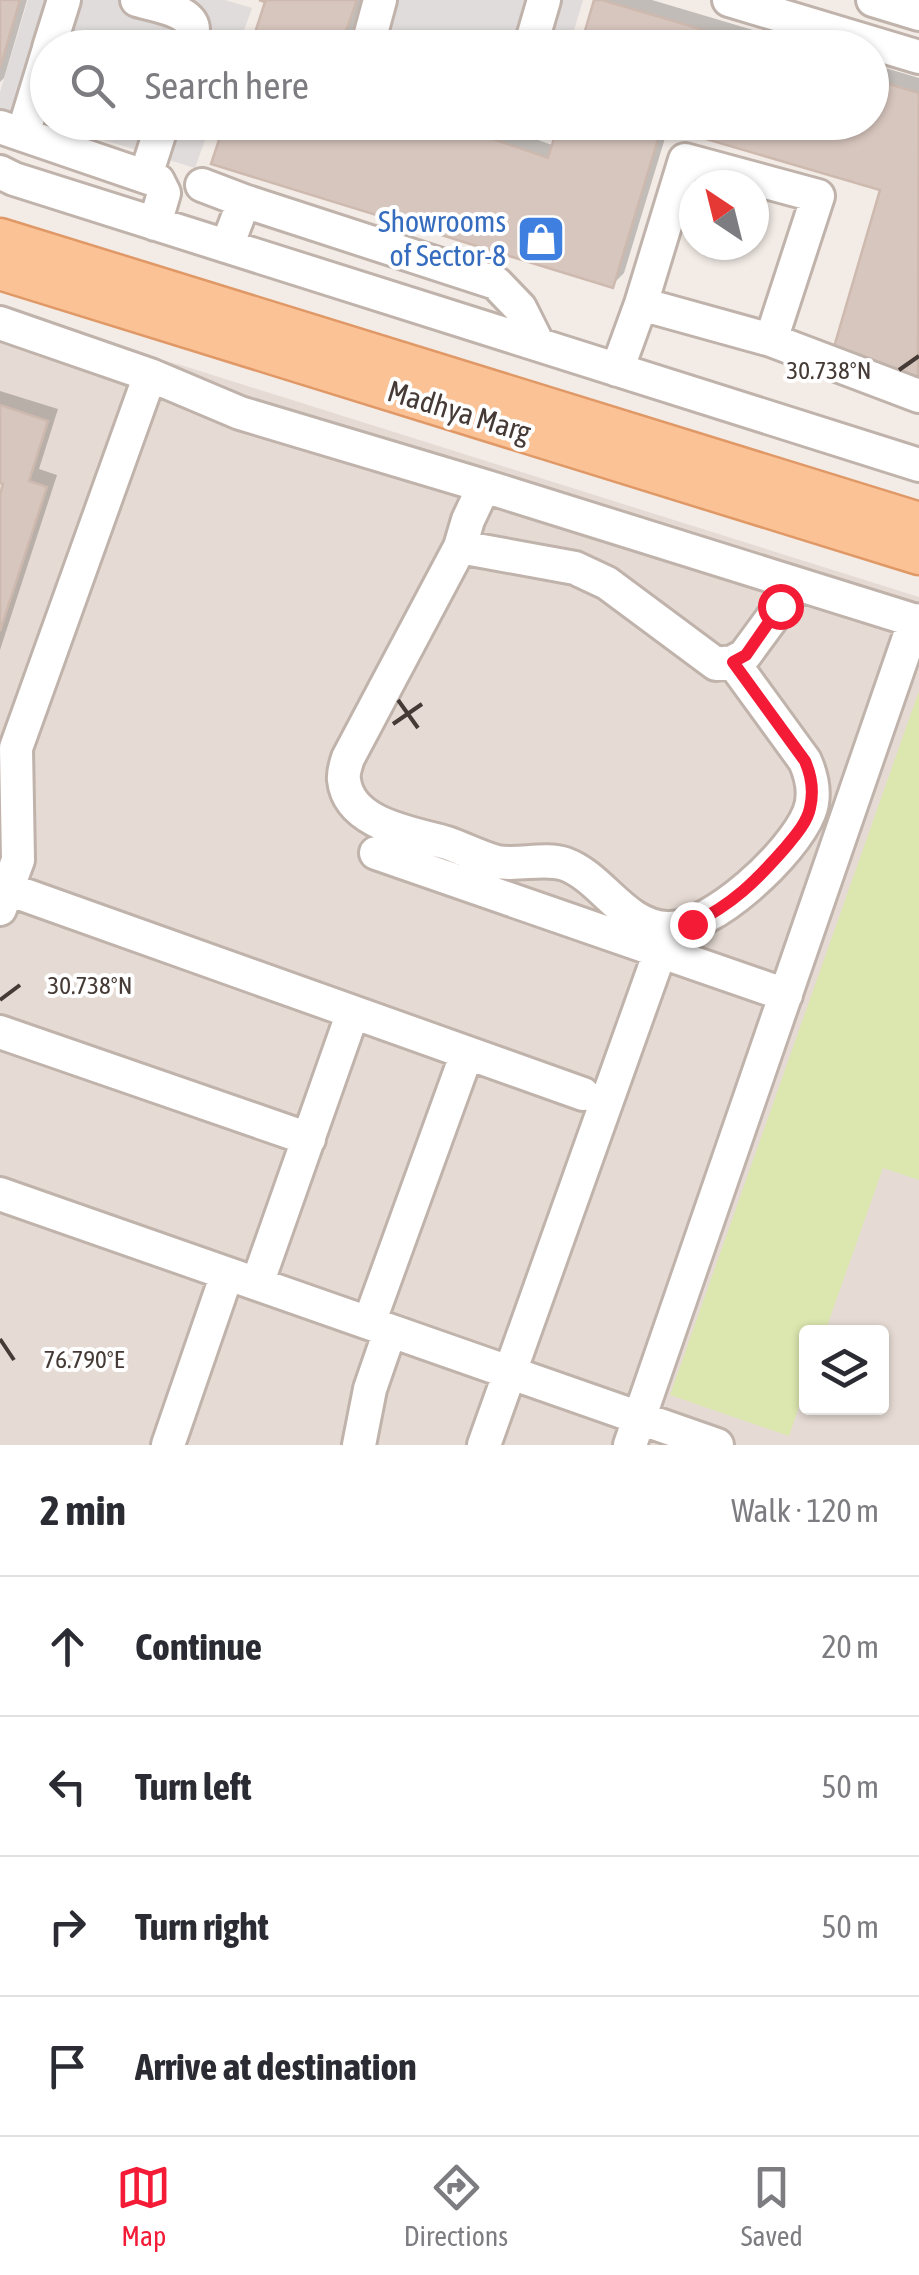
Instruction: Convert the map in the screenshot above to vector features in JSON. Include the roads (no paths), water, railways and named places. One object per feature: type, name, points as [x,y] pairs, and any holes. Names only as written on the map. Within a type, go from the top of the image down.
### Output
[{"type":"main road","name":"Madhya Marg","points":[[0,240],[919,524]]},
{"type":"main road","name":"Madhya Marg","points":[[0,269],[919,554]]},
{"type":"street","points":[[54,30],[64,0]]},
{"type":"street","points":[[137,0],[185,14],[194,30]]},
{"type":"street","points":[[372,30],[380,0]]},
{"type":"street","points":[[535,30],[544,0]]},
{"type":"street","points":[[729,0],[834,30]]},
{"type":"street","points":[[873,0],[919,14]]},
{"type":"street","points":[[889,46],[918,54]]},
{"type":"street","points":[[12,130],[30,90]]},
{"type":"street","points":[[41,140],[158,181],[164,192],[155,224]]},
{"type":"street","points":[[146,176],[157,140]]},
{"type":"street","points":[[617,370],[685,160],[818,196],[771,340]]},
{"type":"street","points":[[5,178],[919,465]]},
{"type":"street","points":[[202,185],[496,283],[520,308],[538,344]]},
{"type":"street","points":[[226,246],[244,201]]},
{"type":"street","points":[[641,304],[771,340],[919,396]]},
{"type":"street","points":[[0,323],[150,375],[240,413],[917,621],[634,1431]]},
{"type":"street","points":[[150,375],[8,767],[6,878],[353,1012],[583,1094]]},
{"type":"street","points":[[484,486],[460,546],[348,758],[343,779],[352,803],[371,818],[496,862],[554,861],[568,865],[647,924],[668,928],[692,924],[754,884],[810,812],[812,777],[805,761],[733,662]]},
{"type":"street","points":[[460,546],[575,568],[607,583],[716,664],[746,655],[797,584]]},
{"type":"street","points":[[376,853],[786,994]]},
{"type":"street","points":[[484,1445],[660,952]]},
{"type":"street","points":[[168,1445],[309,1138],[353,1012]]},
{"type":"street","points":[[0,1032],[309,1138]]},
{"type":"street","points":[[359,1445],[380,1327],[467,1053]]},
{"type":"street","points":[[0,1194],[509,1372],[634,1431],[717,1445]]},
{"type":"place","name":"Showrooms of Sector-8","points":[[541,239]]}]
